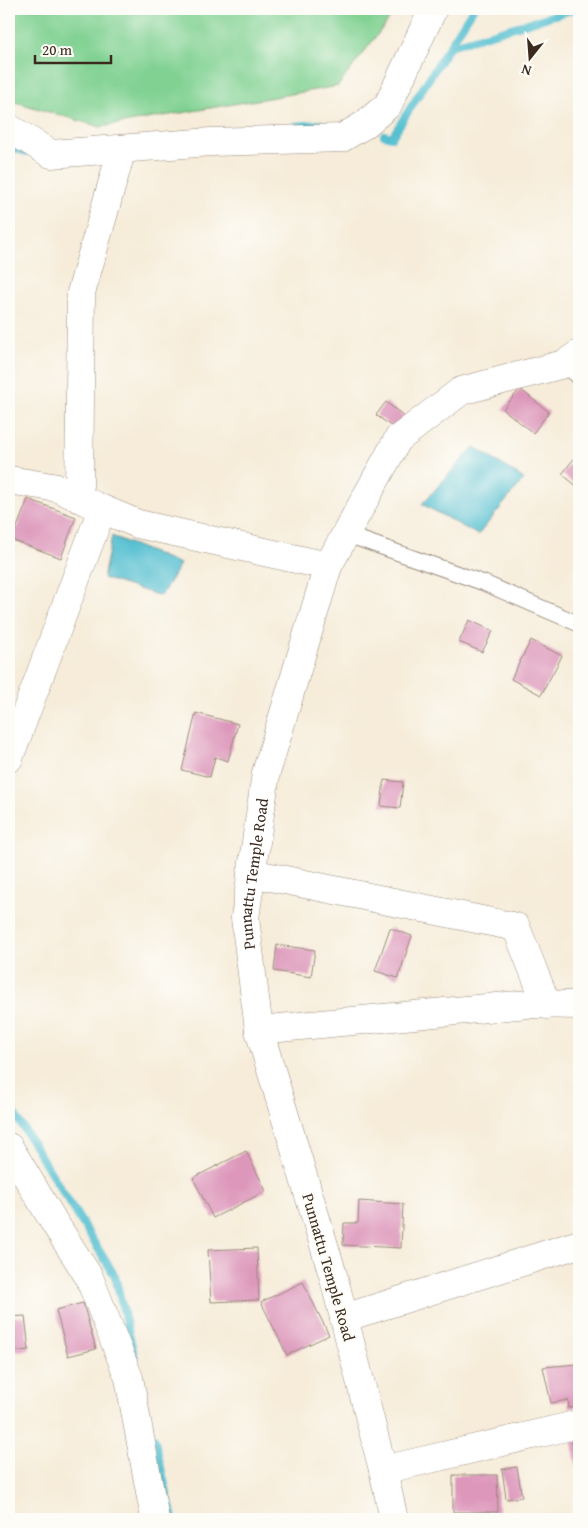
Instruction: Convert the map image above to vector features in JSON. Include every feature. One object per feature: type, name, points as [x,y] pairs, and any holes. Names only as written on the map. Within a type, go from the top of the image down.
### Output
[{"type":"street","points":[[9,128],[52,154],[212,142],[342,138],[364,126],[388,105],[433,9]]},
{"type":"street","points":[[9,758],[91,503],[81,293],[122,149]]},
{"type":"street","name":"Punnattu Temple Road","points":[[394,1519],[333,1275],[259,1030],[245,918],[266,773],[328,566],[398,439],[461,392],[574,365]]},
{"type":"street","points":[[9,480],[58,488],[138,524],[328,566]]},
{"type":"street","points":[[251,874],[516,927],[547,1005]]},
{"type":"street","points":[[259,1030],[528,1004],[579,1005]]},
{"type":"street","points":[[9,1147],[93,1286],[129,1378],[155,1519]]},
{"type":"street","points":[[344,1318],[579,1244]]},
{"type":"street","points":[[383,1470],[579,1424]]},
{"type":"lane","points":[[345,534],[484,583],[579,624]]},
{"type":"green space","points":[[9,9],[397,9],[338,86],[100,127],[9,100]]},
{"type":"water","points":[[474,447],[524,479],[478,535],[422,504]]},
{"type":"water","points":[[112,536],[180,564],[161,596],[103,578]]},
{"type":"building","points":[[520,389],[549,412],[533,433],[503,409]]},
{"type":"building","points":[[386,402],[405,417],[395,429],[376,415]]},
{"type":"building","points":[[579,452],[579,488],[562,474]]},
{"type":"building","points":[[28,499],[76,517],[61,558],[12,540]]},
{"type":"building","points":[[469,620],[493,631],[482,652],[459,642]]},
{"type":"building","points":[[531,640],[562,656],[541,695],[511,679]]},
{"type":"building","points":[[196,713],[238,724],[228,761],[215,757],[210,777],[182,770]]},
{"type":"building","points":[[384,780],[403,782],[400,808],[381,806]]},
{"type":"building","points":[[390,928],[412,936],[398,978],[375,971]]},
{"type":"building","points":[[277,945],[315,950],[311,977],[274,971]]},
{"type":"building","points":[[246,1151],[266,1191],[213,1218],[193,1178]]},
{"type":"building","points":[[359,1201],[403,1204],[401,1248],[343,1245],[344,1223],[358,1223]]},
{"type":"building","points":[[257,1248],[259,1300],[211,1302],[208,1250]]},
{"type":"building","points":[[303,1282],[329,1335],[287,1355],[261,1302]]},
{"type":"building","points":[[83,1303],[96,1349],[68,1356],[56,1310]]},
{"type":"building","points":[[25,1316],[29,1350],[9,1352],[9,1317]]},
{"type":"building","points":[[578,1364],[579,1407],[569,1408],[568,1400],[551,1403],[543,1367]]},
{"type":"building","points":[[579,1437],[579,1473],[578,1473],[571,1439]]},
{"type":"building","points":[[517,1467],[522,1497],[506,1499],[502,1469]]},
{"type":"building","points":[[453,1475],[497,1475],[498,1512],[453,1512]]},
{"type":"waterway","points":[[384,135],[392,137],[473,9]]},
{"type":"waterway","points":[[450,46],[575,9]]},
{"type":"waterway","points":[[295,126],[321,124],[327,126]]},
{"type":"waterway","points":[[9,147],[26,152]]},
{"type":"waterway","points":[[9,1105],[115,1276],[135,1359]]},
{"type":"waterway","points":[[154,1438],[173,1519]]}]
